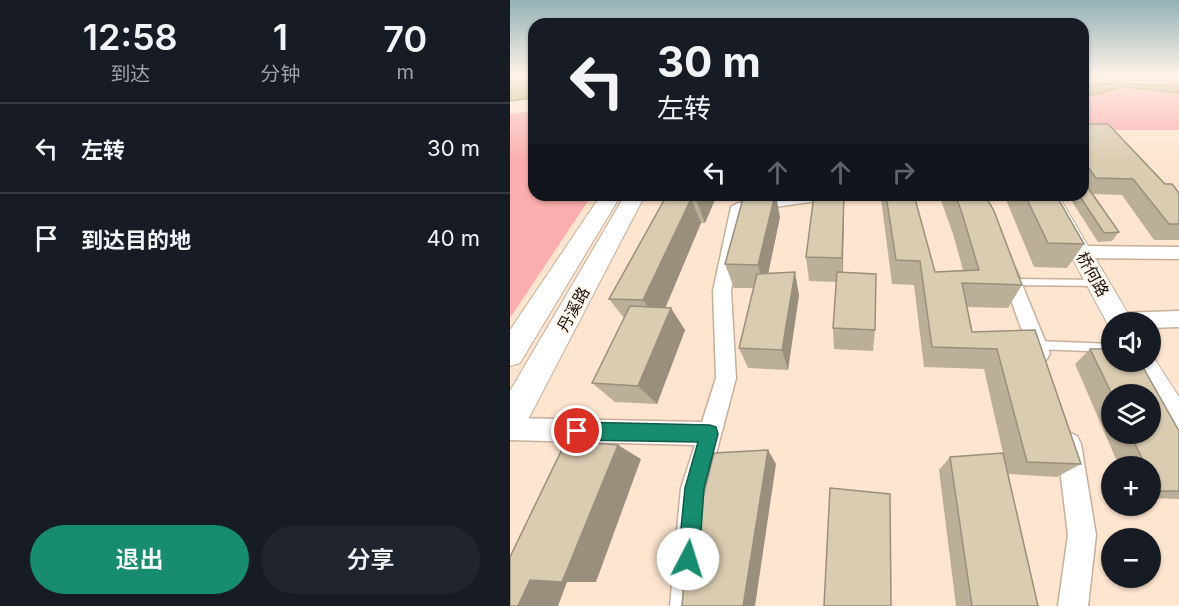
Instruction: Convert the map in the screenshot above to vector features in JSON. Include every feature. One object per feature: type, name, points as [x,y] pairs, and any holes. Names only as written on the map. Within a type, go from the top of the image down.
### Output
[{"type":"main road","name":"丹溪路","points":[[510,354],[607,201]]},
{"type":"main road","name":"丹溪路","points":[[510,422],[632,201]]},
{"type":"main road","name":"桥何路","points":[[1051,201],[1114,312]]},
{"type":"main road","points":[[1148,372],[1179,426]]},
{"type":"street","points":[[685,606],[694,488],[726,378],[722,291],[738,207],[784,201]]},
{"type":"street","points":[[1000,249],[1049,377]]},
{"type":"street","points":[[1080,252],[1179,253]]},
{"type":"street","points":[[1161,321],[1179,320]]},
{"type":"street","points":[[1065,419],[1082,535],[1073,606]]},
{"type":"street","points":[[510,429],[710,434]]},
{"type":"lane","points":[[1012,282],[1098,283]]},
{"type":"lane","points":[[1037,345],[1101,348]]},
{"type":"shaded area","points":[[1089,104],[1179,104],[1179,130],[1089,130]]},
{"type":"shaded area","points":[[528,112],[528,201],[588,201],[510,318],[510,114]]},
{"type":"building","points":[[1089,124],[1108,124],[1165,184],[1172,184],[1179,193],[1179,224],[1169,224],[1133,179],[1096,178],[1089,168]]},
{"type":"building","points":[[1089,189],[1119,232],[1104,233],[1083,201],[1089,201]]},
{"type":"building","points":[[664,201],[690,201],[643,300],[609,299]]},
{"type":"building","points":[[742,201],[774,201],[758,265],[725,264]]},
{"type":"building","points":[[813,201],[844,201],[842,258],[806,257]]},
{"type":"building","points":[[887,201],[916,201],[935,272],[979,270],[957,201],[988,201],[1022,285],[962,283],[972,332],[1035,330],[1081,464],[1027,462],[997,349],[932,347],[920,261],[896,260]]},
{"type":"building","points":[[1028,201],[1059,201],[1084,244],[1048,243]]},
{"type":"building","points":[[795,272],[782,350],[739,348],[757,274]]},
{"type":"building","points":[[837,272],[876,274],[875,330],[833,328]]},
{"type":"building","points":[[630,306],[671,308],[638,386],[592,383]]},
{"type":"building","points":[[1090,349],[1101,349],[1101,372]]},
{"type":"building","points":[[1101,372],[1146,372],[1152,384],[1107,384]]},
{"type":"building","points":[[1161,399],[1179,431],[1179,491],[1161,491],[1161,456],[1141,456],[1135,444],[1161,444]]},
{"type":"building","points":[[566,441],[618,445],[562,582],[530,580],[518,606],[510,606],[510,557]]},
{"type":"building","points":[[768,450],[743,606],[682,606],[685,571],[714,453]]},
{"type":"building","points":[[1003,453],[1038,606],[972,606],[950,457]]},
{"type":"building","points":[[830,488],[890,494],[891,606],[824,606]]},
{"type":"route","points":[[577,431],[710,434],[694,488],[688,559]]}]
